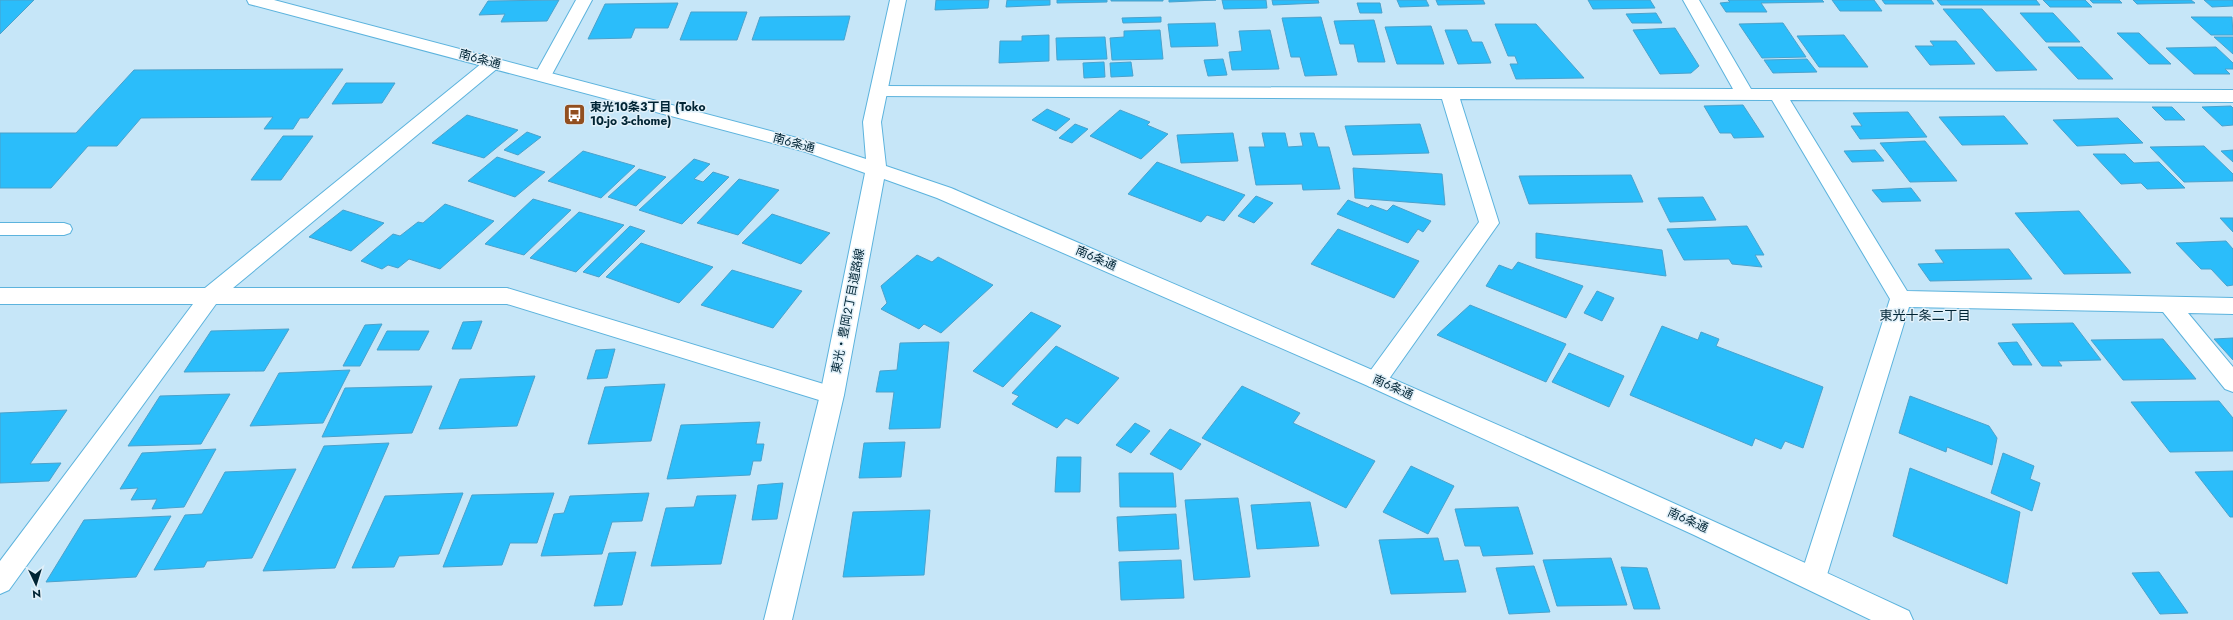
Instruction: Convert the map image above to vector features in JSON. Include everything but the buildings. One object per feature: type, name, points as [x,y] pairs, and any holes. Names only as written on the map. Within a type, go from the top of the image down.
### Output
[{"type":"street","points":[[544,76],[584,0]]},
{"type":"street","name":"東光・豊岡2丁目道路線","points":[[778,620],[832,395],[876,168],[872,122],[880,91],[898,0]]},
{"type":"street","points":[[1691,0],[1746,95]]},
{"type":"street","name":"南6条通","points":[[268,1],[493,63],[813,148],[944,192],[1376,380],[1813,578],[1899,620]]},
{"type":"street","points":[[0,582],[211,295],[493,63]]},
{"type":"street","points":[[880,91],[2233,96]]},
{"type":"street","points":[[1376,380],[1489,223],[1449,92]]},
{"type":"street","points":[[1778,95],[1901,299],[1813,578]]},
{"type":"street","points":[[0,296],[507,296],[832,395]]},
{"type":"street","points":[[1901,299],[2233,306]]},
{"type":"street","points":[[2169,305],[2233,383]]},
{"type":"lane","points":[[0,229],[64,229]]},
{"type":"place","name":"東光10条3丁目 (Toko 10-jo 3-chome)","points":[[574,114]]},
{"type":"district","name":"東光十条二丁目","points":[[1925,315]]}]
